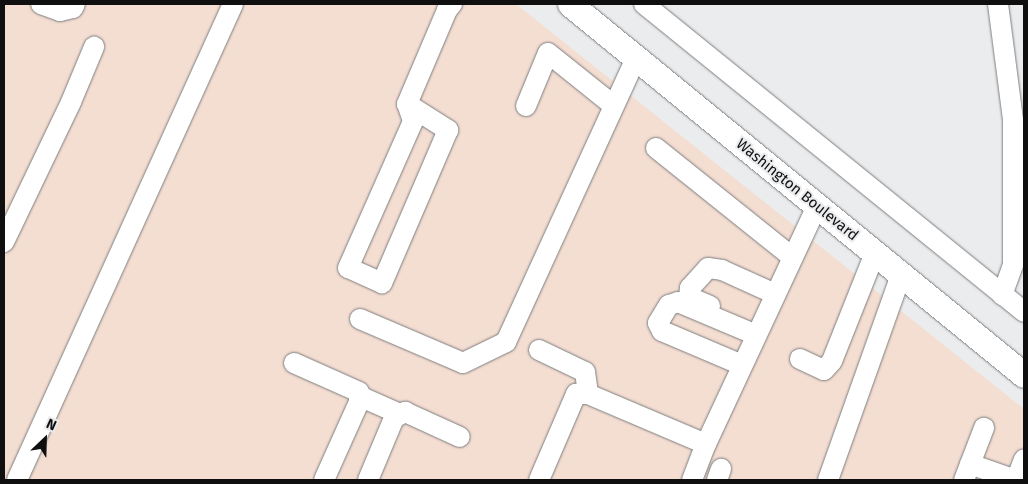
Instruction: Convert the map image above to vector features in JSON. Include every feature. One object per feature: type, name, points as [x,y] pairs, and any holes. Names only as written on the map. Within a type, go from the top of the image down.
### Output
[{"type":"main road","name":"Washington Boulevard","points":[[570,4],[1024,375]]},
{"type":"street","points":[[42,4],[60,11],[73,8],[75,4]]},
{"type":"street","points":[[17,480],[233,4]]},
{"type":"street","points":[[407,104],[448,130],[382,283],[348,268],[413,121],[407,104],[447,10],[452,4]]},
{"type":"street","points":[[644,4],[1024,312]]},
{"type":"street","points":[[998,4],[1019,119],[1013,264],[1002,295]]},
{"type":"street","points":[[4,242],[71,102],[94,47]]},
{"type":"street","points":[[526,106],[548,53],[613,105]]},
{"type":"street","points":[[360,320],[463,363],[506,342],[636,58]]},
{"type":"street","points":[[656,148],[792,257]]},
{"type":"street","points":[[692,480],[706,444],[816,206]]},
{"type":"street","points":[[800,359],[824,370],[832,360],[875,253]]},
{"type":"street","points":[[758,331],[689,297],[690,288],[708,268],[722,270],[775,294]]},
{"type":"street","points":[[828,480],[901,275]]},
{"type":"street","points":[[742,365],[662,331],[658,323],[669,305],[678,302],[758,331]]},
{"type":"street","points":[[539,350],[586,372],[588,394]]},
{"type":"street","points":[[294,363],[359,392],[359,402],[324,480]]},
{"type":"street","points":[[539,480],[576,394],[588,394],[706,444]]},
{"type":"street","points":[[359,396],[400,414]]},
{"type":"street","points":[[368,480],[394,418],[400,414],[405,412],[460,437]]},
{"type":"street","points":[[984,428],[967,472],[1016,480],[1024,459]]},
{"type":"shaded area","points":[[4,4],[516,4],[1024,409],[1024,480],[4,480]]}]
